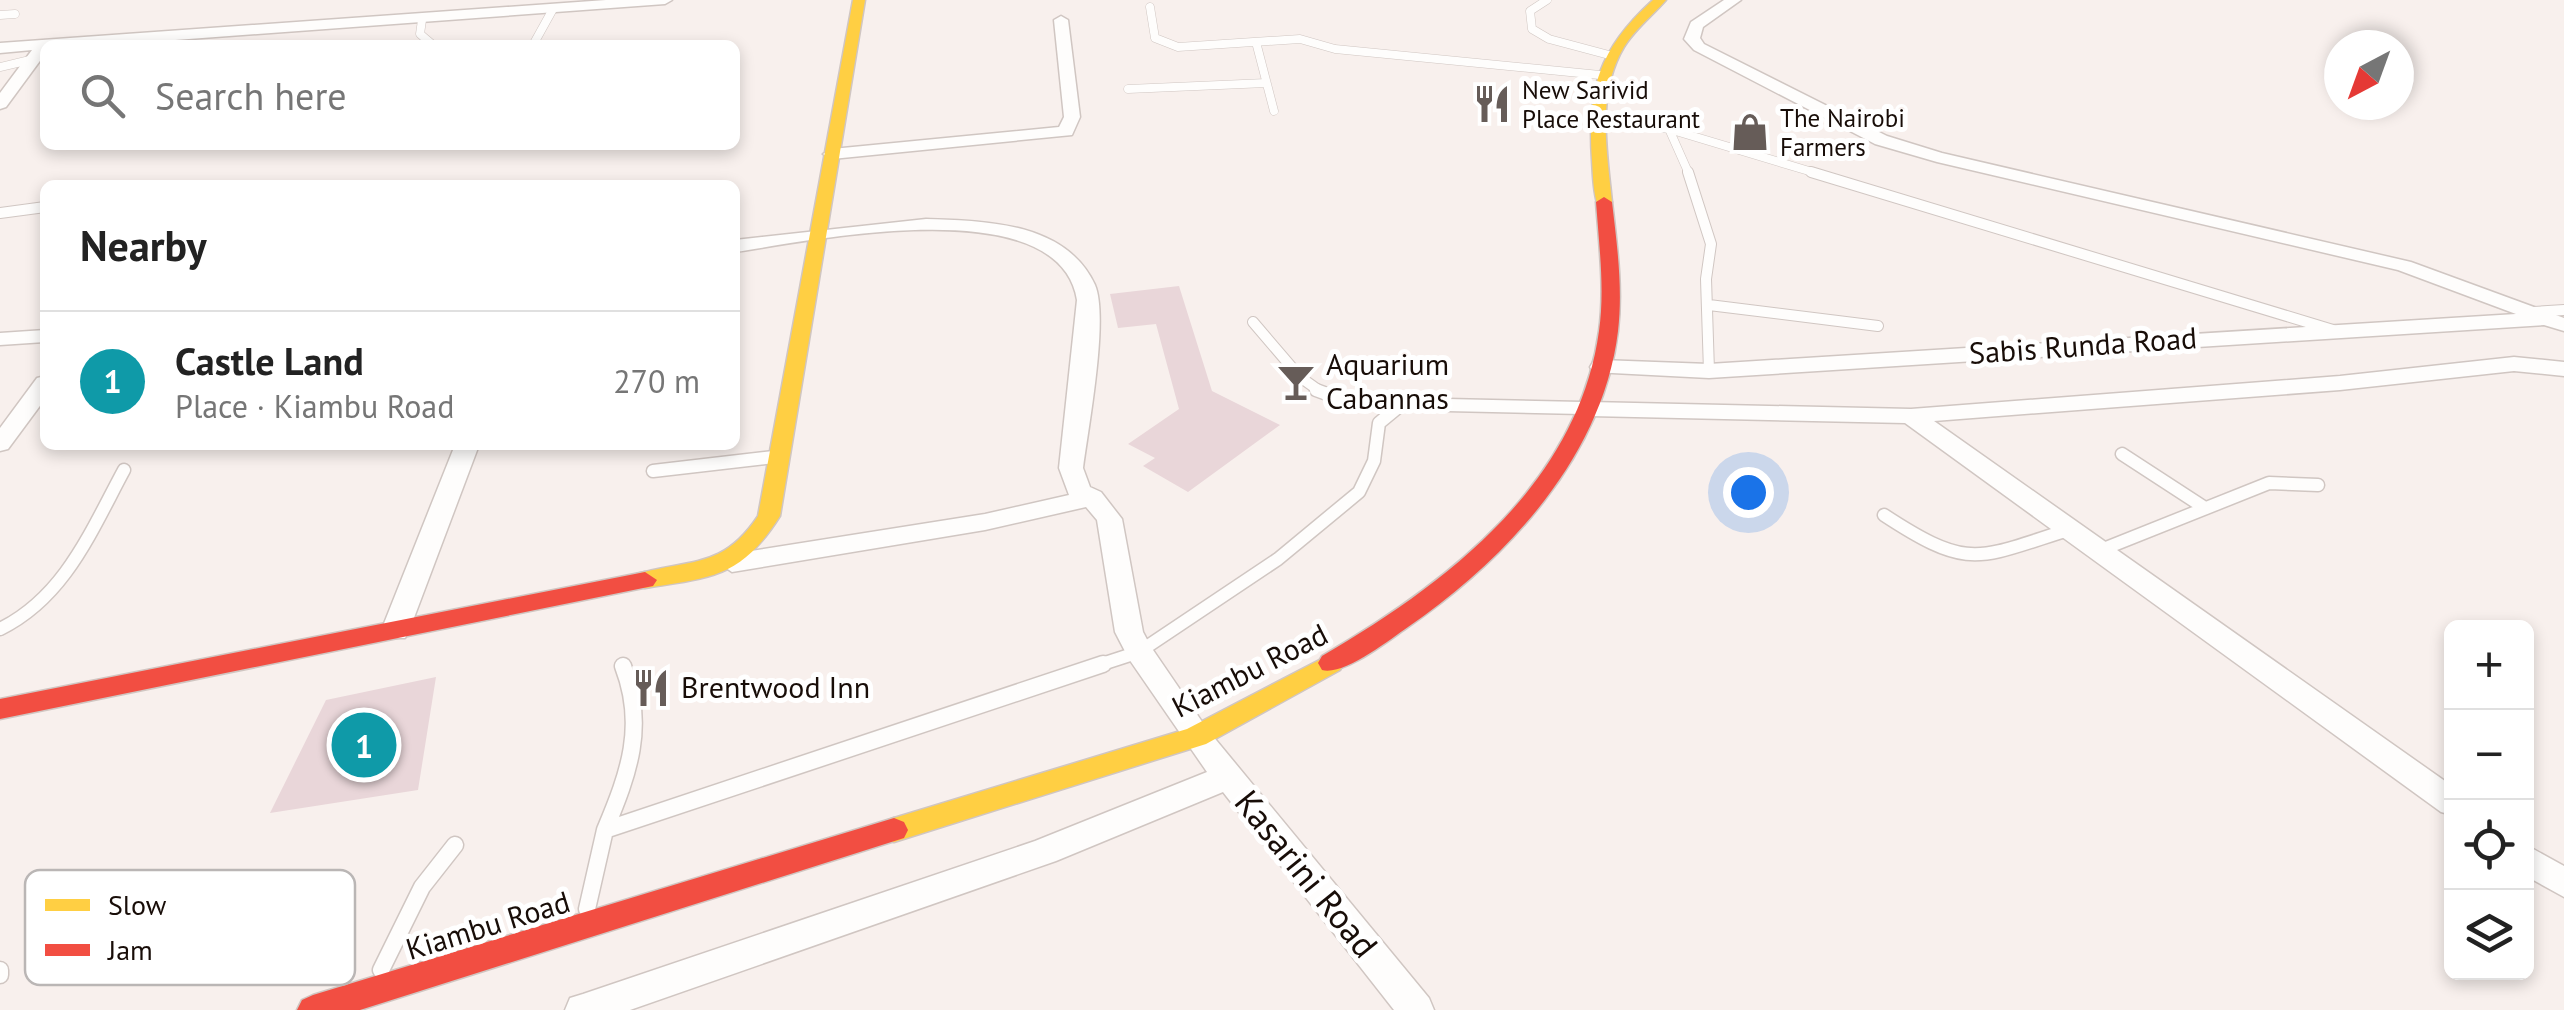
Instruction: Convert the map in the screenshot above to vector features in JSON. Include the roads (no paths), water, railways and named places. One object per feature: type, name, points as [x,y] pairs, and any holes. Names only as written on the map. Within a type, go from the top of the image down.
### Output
[{"type":"main road","points":[[0,709],[732,563],[758,536],[769,516],[860,0]]},
{"type":"main road","points":[[1605,65],[1628,26],[1659,0]]},
{"type":"main road","name":"Kiambu Road","points":[[313,1010],[1196,737],[1386,634],[1456,583],[1527,509],[1590,409],[1601,366],[1610,276],[1596,118],[1605,65]]},
{"type":"street","points":[[151,40],[665,0]]},
{"type":"street","points":[[1734,0],[1696,25],[1692,39],[1698,46],[1881,140],[1937,157],[2376,258],[2553,317]]},
{"type":"street","points":[[832,154],[1066,130],[1072,117],[1061,20]]},
{"type":"street","points":[[0,48],[40,48]]},
{"type":"street","points":[[0,104],[40,51]]},
{"type":"street","name":"Kasarini Road","points":[[740,245],[950,224],[986,227],[1033,238],[1072,262],[1087,289],[1071,468],[1079,491],[1092,498],[1109,519],[1129,632],[1138,652],[1196,737],[1416,1010]]},
{"type":"street","name":"Sabis Runda Road","points":[[1601,366],[1710,370],[2553,317]]},
{"type":"street","points":[[0,338],[40,336]]},
{"type":"street","points":[[1590,409],[1910,416],[2340,383],[2514,364],[2564,370]]},
{"type":"street","points":[[0,444],[40,390]]},
{"type":"street","points":[[1910,416],[2448,800]]},
{"type":"street","points":[[395,630],[465,450]]},
{"type":"street","points":[[732,563],[986,522],[1092,498]]},
{"type":"street","points":[[583,1010],[1044,851],[1228,777]]},
{"type":"street","points":[[2534,863],[2564,883]]},
{"type":"lane","points":[[1547,0],[1530,11],[1532,29],[1605,65]]},
{"type":"lane","points":[[1150,7],[1156,38],[1169,46],[1300,39],[1336,48],[1605,65]]},
{"type":"lane","points":[[536,40],[553,10]]},
{"type":"lane","points":[[0,15],[14,14]]},
{"type":"lane","points":[[422,20],[420,34],[428,40]]},
{"type":"lane","points":[[1256,42],[1274,111]]},
{"type":"lane","points":[[0,66],[40,49]]},
{"type":"lane","points":[[1128,88],[1266,83]]},
{"type":"lane","points":[[1596,118],[1669,130],[2333,330]]},
{"type":"lane","points":[[1669,130],[1686,165],[1711,244],[1706,279],[1710,370]]},
{"type":"lane","points":[[0,212],[40,207]]},
{"type":"lane","points":[[1709,305],[1878,326]]},
{"type":"lane","points":[[1253,322],[1308,388],[1325,399],[1348,405],[1590,409]]},
{"type":"lane","points":[[605,830],[1138,652],[1278,559],[1359,492],[1374,460],[1379,423],[1402,404]]},
{"type":"lane","points":[[2122,454],[2205,508]]},
{"type":"lane","points":[[653,472],[782,456]]},
{"type":"lane","points":[[0,629],[31,616],[49,598],[124,470]]},
{"type":"lane","points":[[2101,550],[2269,483],[2318,485]]},
{"type":"lane","points":[[1884,514],[1935,548],[1964,556],[1980,557],[2071,529]]},
{"type":"lane","points":[[583,928],[605,830],[635,756],[637,697],[623,666]]},
{"type":"lane","points":[[368,994],[422,888],[455,845]]},
{"type":"place","name":"New Sarivid Place Restaurant","points":[[1492,104]]},
{"type":"place","name":"The Nairobi Farmers","points":[[1750,132]]},
{"type":"place","name":"Aquarium Cabannas","points":[[1296,382]]},
{"type":"place","name":"Brentwood Inn","points":[[651,688]]},
{"type":"place","name":"Castle Land","points":[[364,745]]}]
